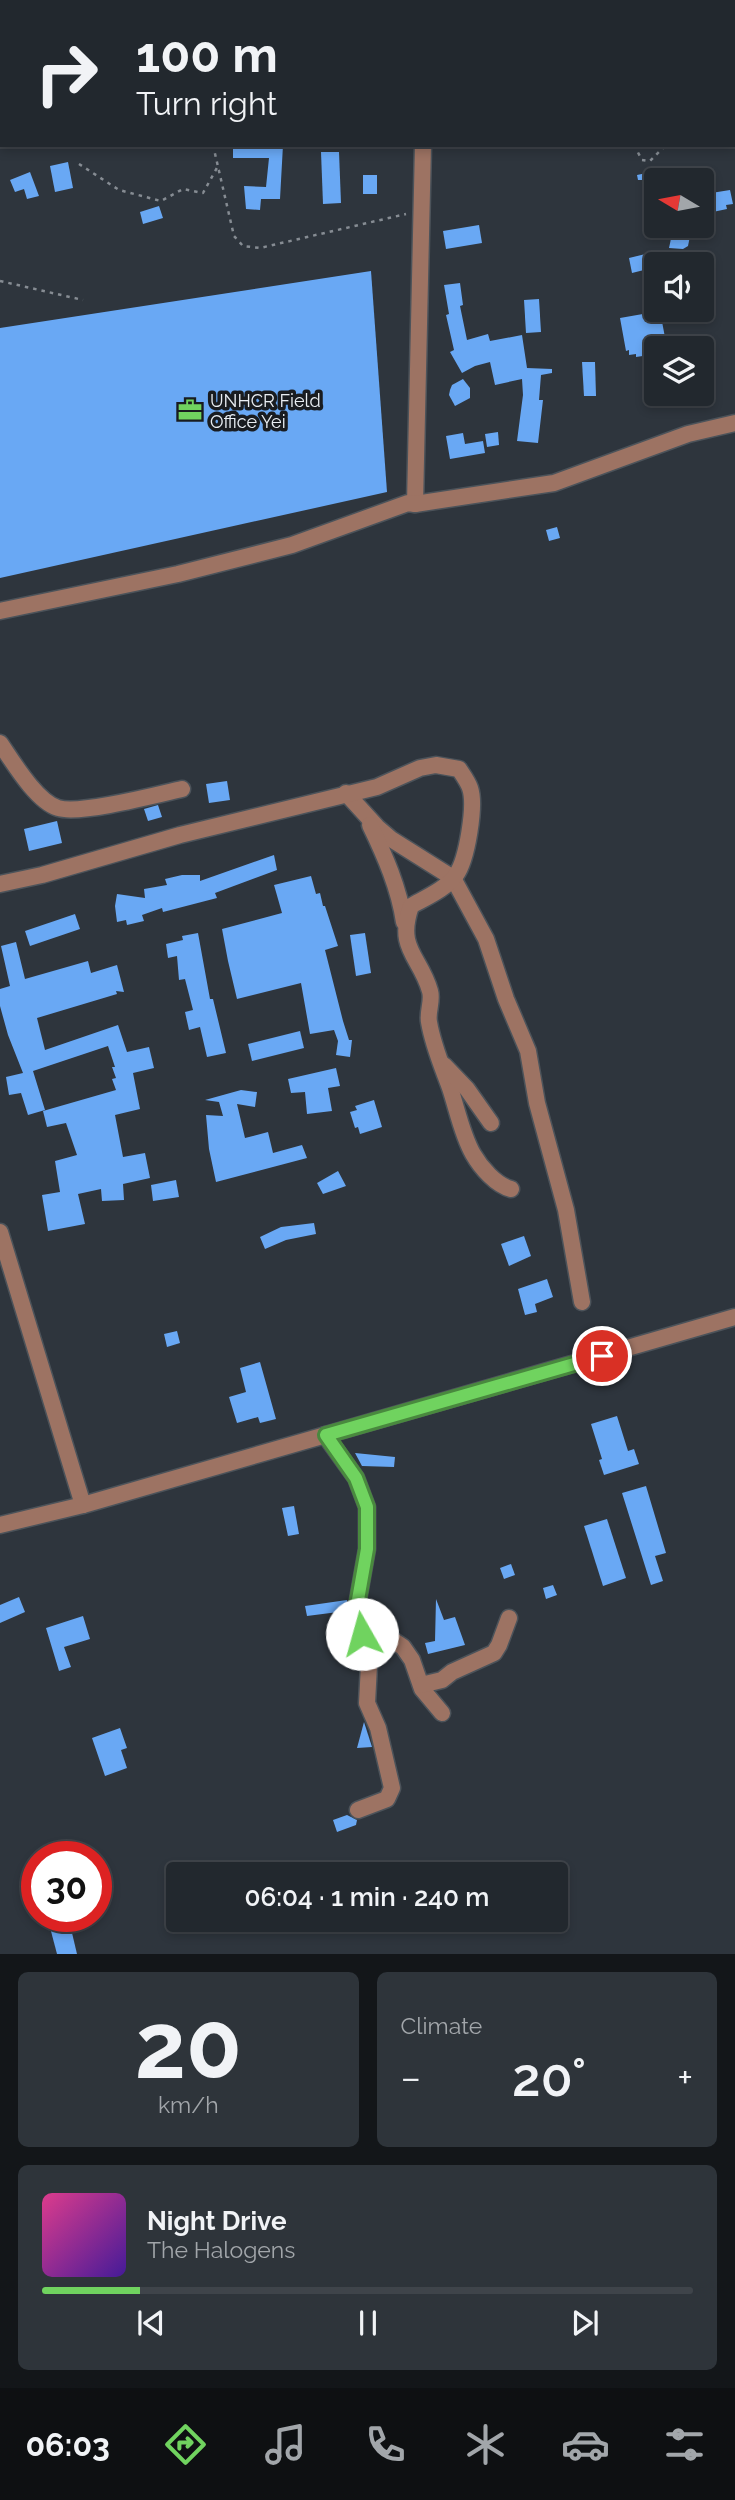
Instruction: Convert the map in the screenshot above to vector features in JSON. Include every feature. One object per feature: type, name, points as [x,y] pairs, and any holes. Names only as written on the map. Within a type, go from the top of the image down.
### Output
[{"type":"street","points":[[415,504],[423,147]]},
{"type":"street","points":[[0,611],[178,574],[292,545],[408,503],[554,483],[688,434],[735,423]]},
{"type":"street","points":[[0,743],[41,797],[57,808],[92,808],[182,789]]},
{"type":"street","points":[[0,884],[42,875],[180,835],[327,800],[377,786],[420,768],[436,765],[459,769],[470,787],[472,815],[457,875],[411,906],[405,927]]},
{"type":"street","points":[[345,793],[366,817],[391,839],[453,878],[486,939],[506,999],[528,1051],[537,1103],[566,1210],[582,1302]]},
{"type":"street","points":[[366,817],[387,858],[402,906],[412,957],[424,974],[431,994],[428,1018],[440,1061],[473,1154],[500,1186],[511,1189]]},
{"type":"street","points":[[440,1061],[467,1089],[491,1123]]},
{"type":"street","points":[[0,1232],[83,1505]]},
{"type":"street","points":[[0,1525],[83,1505],[735,1317]]},
{"type":"street","points":[[326,1435],[356,1478],[367,1507],[367,1549],[356,1611],[369,1665],[367,1703],[378,1728],[392,1788],[387,1799],[358,1810]]},
{"type":"street","points":[[421,1685],[442,1680],[452,1672],[494,1653],[509,1618]]},
{"type":"street","points":[[361,1628],[385,1635],[403,1647],[421,1685],[442,1713]]},
{"type":"path","points":[[213,147],[234,236],[243,246],[260,248],[422,211]]},
{"type":"path","points":[[635,147],[642,160],[650,161],[664,147]]},
{"type":"path","points":[[79,164],[119,190],[161,201],[183,189],[203,193],[218,166]]},
{"type":"path","points":[[0,281],[83,300]]},
{"type":"building","points":[[233,147],[283,147],[280,199],[261,199],[260,210],[246,209],[244,186],[266,187],[269,158],[233,158]]},
{"type":"building","points":[[321,152],[339,152],[341,203],[323,204]]},
{"type":"building","points":[[68,162],[73,188],[55,192],[50,166]]},
{"type":"building","points":[[30,172],[39,196],[27,199],[24,189],[15,192],[10,180]]},
{"type":"building","points":[[644,174],[644,180],[638,180],[637,175]]},
{"type":"building","points":[[363,175],[377,175],[377,194],[363,194]]},
{"type":"building","points":[[730,190],[733,204],[726,205],[727,209],[714,212],[714,193]]},
{"type":"building","points":[[159,206],[163,218],[143,224],[140,212]]},
{"type":"building","points":[[479,225],[482,243],[446,249],[443,231]]},
{"type":"building","points":[[671,238],[690,238],[688,246],[683,249],[669,248]]},
{"type":"building","points":[[644,254],[644,270],[632,273],[629,258]]},
{"type":"building","name":"UNHCR Field Office Yei","points":[[371,271],[387,492],[0,578],[0,328]]},
{"type":"building","points":[[460,283],[463,305],[460,306],[467,340],[488,334],[490,341],[522,335],[527,368],[552,369],[552,373],[541,375],[539,400],[543,400],[538,443],[517,441],[523,395],[522,379],[495,385],[490,362],[462,373],[450,352],[454,350],[446,315],[449,314],[444,285]]},
{"type":"building","points":[[539,299],[541,332],[526,333],[524,300]]},
{"type":"building","points":[[644,314],[644,322],[662,322],[665,336],[644,336],[644,356],[629,355],[620,318]]},
{"type":"building","points":[[582,362],[595,362],[596,396],[584,396]]},
{"type":"building","points":[[463,379],[470,388],[470,398],[455,406],[449,395],[450,390],[452,385]]},
{"type":"building","points":[[498,432],[499,445],[487,447],[485,434]]},
{"type":"building","points":[[463,433],[465,444],[483,441],[485,453],[450,459],[446,436]]},
{"type":"building","points":[[557,527],[560,538],[549,541],[546,530]]},
{"type":"building","points":[[227,781],[230,800],[209,803],[206,784]]},
{"type":"building","points":[[158,805],[162,817],[148,821],[144,809]]},
{"type":"building","points":[[57,821],[62,843],[29,851],[24,829]]},
{"type":"building","points":[[274,855],[277,870],[215,893],[217,898],[163,912],[162,908],[142,915],[144,921],[127,925],[126,920],[117,922],[117,894],[145,898],[144,889],[167,885],[165,879],[200,875],[200,881]]},
{"type":"building","points":[[311,876],[316,894],[320,893],[338,946],[325,950],[343,1021],[349,1040],[352,1040],[350,1057],[336,1055],[338,1041],[334,1030],[310,1034],[301,983],[237,999],[228,961],[222,929],[282,913],[274,885]]},
{"type":"building","points":[[75,914],[80,929],[30,946],[25,931]]},
{"type":"building","points":[[198,933],[210,999],[213,999],[226,1053],[207,1057],[200,1027],[189,1030],[185,1012],[193,1010],[185,979],[179,980],[177,956],[168,958],[166,944],[183,940],[182,936]]},
{"type":"building","points":[[365,933],[371,973],[356,976],[350,935]]},
{"type":"building","points":[[16,942],[25,979],[88,961],[91,973],[117,965],[124,992],[116,991],[117,994],[37,1018],[45,1050],[118,1025],[127,1052],[149,1047],[154,1068],[133,1073],[140,1109],[115,1115],[123,1157],[145,1153],[150,1178],[123,1184],[124,1200],[102,1201],[101,1189],[78,1194],[85,1224],[48,1231],[42,1195],[60,1192],[55,1161],[77,1155],[66,1123],[47,1127],[43,1111],[116,1090],[112,1079],[116,1078],[112,1067],[115,1067],[108,1046],[33,1071],[45,1110],[28,1115],[21,1093],[9,1095],[6,1077],[23,1073],[0,1006],[0,989],[10,986],[1,946]]},
{"type":"building","points":[[300,1031],[304,1048],[252,1061],[248,1044]]},
{"type":"building","points":[[336,1068],[340,1086],[328,1088],[332,1111],[307,1114],[305,1092],[291,1093],[288,1079]]},
{"type":"building","points":[[241,1090],[257,1092],[255,1107],[237,1104],[245,1138],[268,1132],[273,1153],[302,1145],[307,1158],[216,1182],[206,1115],[223,1116],[219,1102],[205,1100]]},
{"type":"building","points":[[374,1100],[382,1127],[360,1134],[350,1112],[357,1110],[355,1106]]},
{"type":"building","points":[[338,1171],[346,1186],[323,1194],[317,1183]]},
{"type":"building","points":[[176,1180],[179,1197],[153,1201],[151,1185]]},
{"type":"building","points":[[314,1223],[316,1234],[286,1240],[265,1249],[260,1237],[281,1227]]},
{"type":"building","points":[[524,1236],[531,1256],[509,1266],[501,1244]]},
{"type":"building","points":[[547,1279],[553,1297],[535,1304],[537,1312],[525,1315],[518,1289]]},
{"type":"building","points":[[177,1331],[180,1343],[167,1347],[164,1334]]},
{"type":"building","points":[[260,1362],[276,1419],[260,1423],[258,1417],[237,1423],[229,1397],[246,1392],[240,1368]]},
{"type":"building","points":[[617,1416],[628,1451],[634,1449],[639,1464],[604,1475],[591,1424]]},
{"type":"building","points":[[355,1453],[395,1457],[394,1467],[362,1466]]},
{"type":"building","points":[[646,1486],[666,1553],[655,1556],[663,1581],[651,1585],[622,1493]]},
{"type":"building","points":[[294,1506],[299,1534],[288,1536],[282,1508]]},
{"type":"building","points":[[607,1519],[626,1578],[603,1586],[584,1526]]},
{"type":"building","points":[[511,1564],[515,1575],[504,1579],[500,1568]]},
{"type":"building","points":[[553,1585],[557,1595],[546,1599],[543,1588]]},
{"type":"building","points":[[19,1597],[25,1612],[0,1623],[0,1605]]},
{"type":"building","points":[[436,1599],[444,1620],[455,1617],[465,1645],[428,1654],[425,1643],[435,1641]]},
{"type":"building","points":[[347,1600],[346,1611],[307,1616],[305,1606]]},
{"type":"building","points":[[83,1616],[90,1639],[64,1647],[71,1667],[59,1671],[46,1628]]},
{"type":"building","points":[[364,1722],[372,1747],[357,1748]]},
{"type":"building","points":[[120,1728],[127,1748],[121,1750],[127,1768],[105,1776],[92,1738]]},
{"type":"building","points":[[347,1815],[357,1820],[356,1825],[337,1832],[333,1820]]},
{"type":"building","points":[[51,1932],[72,1932],[77,1954],[57,1954]]},
{"type":"place","name":"UNHCR Field Office Yei","points":[[190,410]]},
{"type":"route","points":[[362,1634],[356,1611],[367,1549],[367,1507],[356,1478],[326,1435],[602,1356]]}]
